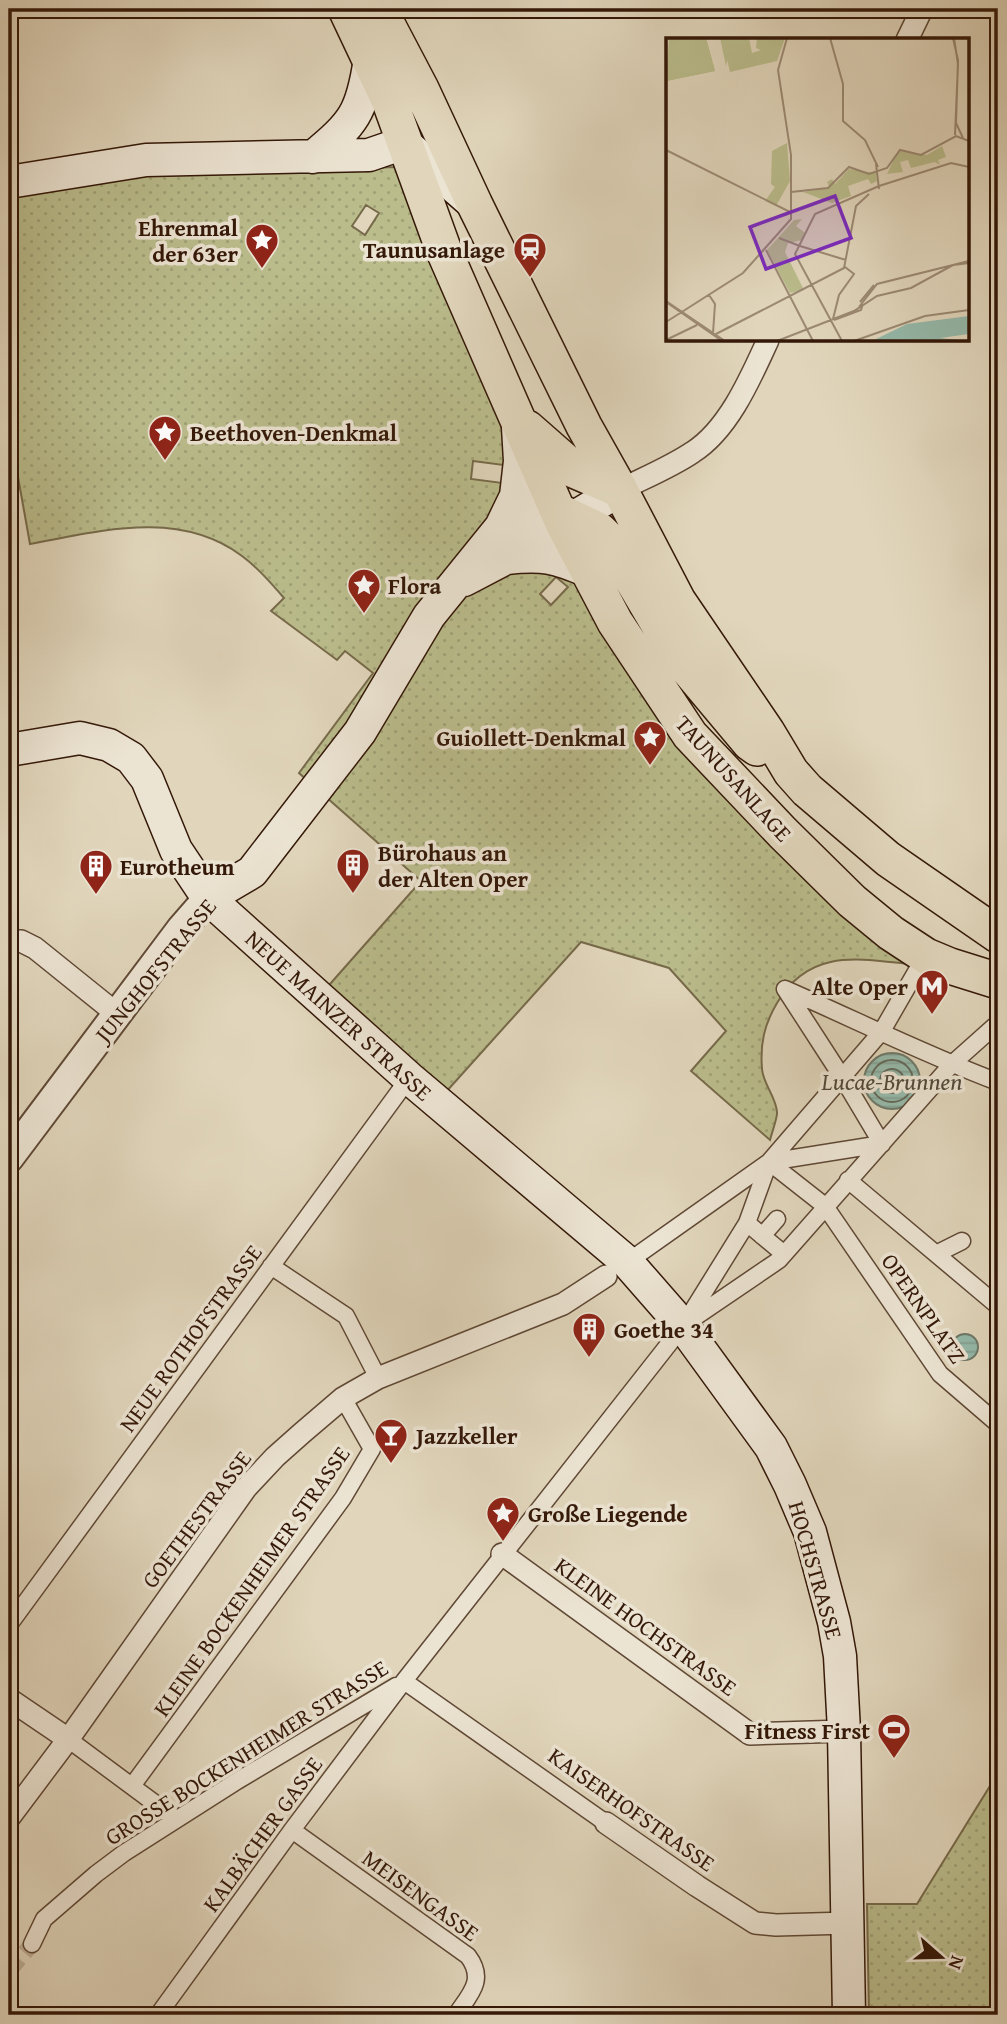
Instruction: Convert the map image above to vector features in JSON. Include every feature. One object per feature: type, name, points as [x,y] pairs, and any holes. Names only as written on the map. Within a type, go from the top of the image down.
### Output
[{"type":"main road","name":"TAUNUSANLAGE","points":[[346,9],[390,102],[444,251],[588,571],[615,622],[690,735],[852,901],[891,933],[926,956],[950,966],[992,968]]},
{"type":"main road","name":"TAUNUSANLAGE","points":[[379,9],[421,89],[602,473],[678,601],[791,772],[807,790],[888,859],[998,935]]},
{"type":"main road","points":[[313,157],[342,132],[355,115],[365,95],[370,59]]},
{"type":"main road","points":[[9,182],[146,160],[369,155],[404,143],[416,124],[421,89]]},
{"type":"main road","points":[[404,143],[475,205]]},
{"type":"main road","name":"TAUNUSANLAGE","points":[[517,418],[576,471],[602,473]]},
{"type":"main road","points":[[501,527],[516,496],[520,461],[517,418]]},
{"type":"main road","points":[[602,473],[566,517],[600,531],[609,540],[678,657],[750,743],[791,772]]},
{"type":"main road","name":"JUNGHOFSTRASSE","points":[[208,898],[252,872],[360,733],[429,617],[501,527],[519,516],[536,511],[566,517]]},
{"type":"main road","name":"JUNGHOFSTRASSE","points":[[453,585],[506,558],[566,517]]},
{"type":"main road","points":[[506,558],[556,558],[588,571]]},
{"type":"main road","name":"NEUE MAINZER STRASSE","points":[[9,750],[80,738],[109,745],[131,758],[147,779],[176,850],[208,898],[409,1078],[627,1262],[683,1326]]},
{"type":"main road","name":"HOCHSTRASSE","points":[[683,1326],[771,1447],[810,1532],[834,1622],[840,1656],[844,1731],[849,2015]]},
{"type":"street","points":[[908,38],[922,9]]},
{"type":"street","points":[[602,473],[695,452],[723,423],[745,389],[768,341]]},
{"type":"street","name":"JUNGHOFSTRASSE","points":[[9,1158],[181,929],[208,898]]},
{"type":"street","points":[[9,941],[21,941],[35,948],[117,1014]]},
{"type":"street","points":[[636,1256],[769,1162],[882,1031],[920,965]]},
{"type":"street","points":[[882,1144],[785,989],[952,1065],[998,1082]]},
{"type":"street","points":[[683,1326],[784,1254],[952,1065],[998,1023]]},
{"type":"street","name":"NEUE ROTHOFSTRASSE","points":[[9,1625],[409,1078]]},
{"type":"street","points":[[769,1162],[882,1144]]},
{"type":"street","points":[[683,1326],[747,1223],[769,1162]]},
{"type":"street","name":"OPERNPLATZ","points":[[769,1162],[825,1206],[940,1374],[998,1424]]},
{"type":"street","name":"OPERNPLATZ","points":[[848,1180],[998,1306]]},
{"type":"street","points":[[762,1236],[776,1219]]},
{"type":"street","points":[[747,1223],[784,1254]]},
{"type":"street","name":"OPERNPLATZ","points":[[936,1254],[962,1241]]},
{"type":"street","points":[[271,1266],[346,1316],[377,1378]]},
{"type":"street","name":"GOETHESTRASSE","points":[[9,1818],[246,1488],[275,1457],[343,1398],[377,1378],[564,1304],[606,1276]]},
{"type":"street","name":"GROSSE BOCKENHEIMER STRASSE","points":[[32,1944],[44,1919],[124,1853],[404,1681],[683,1326]]},
{"type":"street","name":"KLEINE BOCKENHEIMER STRASSE","points":[[132,1786],[335,1509],[365,1463],[372,1449],[343,1398]]},
{"type":"street","name":"KLEINE HOCHSTRASSE","points":[[502,1554],[750,1734],[844,1731]]},
{"type":"street","name":"KAISERHOFSTRASSE","points":[[404,1681],[697,1886],[755,1923],[776,1926],[848,1923]]},
{"type":"street","name":"KALBÄCHER GASSE","points":[[158,2015],[404,1681]]},
{"type":"street","points":[[9,1699],[176,1819]]},
{"type":"street","name":"MEISENGASSE","points":[[292,1830],[468,1956],[475,1965],[477,1976],[473,1990],[456,2015]]},
{"type":"shaded area","name":"Taunusanlage","points":[[396,167],[517,418],[515,540],[605,603],[690,735],[920,965],[840,960],[822,964],[806,972],[791,985],[773,1011],[762,1043],[763,1075],[777,1109],[770,1140],[691,1071],[726,1031],[669,968],[581,942],[445,1093],[323,992],[421,881],[299,773],[373,673],[345,651],[337,660],[271,611],[284,598],[248,561],[218,541],[192,532],[139,527],[30,544],[18,477],[9,481],[9,197],[146,176]],"holes":[[[366,205],[379,213],[365,235],[352,226]],[[473,461],[504,465],[502,483],[471,479]],[[556,577],[568,587],[551,605],[540,594]]]},
{"type":"shaded area","points":[[998,1773],[998,2015],[869,2015],[867,1904],[917,1904]]},
{"type":"water","name":"Lucae-Brunnen","points":[[886,1053],[898,1053],[908,1057],[916,1065],[920,1081],[916,1097],[908,1105],[898,1109],[886,1109],[876,1105],[868,1097],[864,1087],[864,1075],[868,1065],[876,1057]]},
{"type":"water","points":[[965,1334],[974,1338],[978,1347],[974,1356],[965,1360],[956,1356],[952,1347],[956,1338]]},
{"type":"tunnel","points":[[9,1971],[32,1944]]},
{"type":"place","name":"Ehrenmal der 63er","points":[[262,270]]},
{"type":"place","name":"Taunusanlage","points":[[530,279]]},
{"type":"place","name":"Beethoven-Denkmal","points":[[165,462]]},
{"type":"place","name":"Flora","points":[[364,615]]},
{"type":"place","name":"Guiollett-Denkmal","points":[[650,767]]},
{"type":"place","name":"Bürohaus an der Alten Oper","points":[[353,895]]},
{"type":"place","name":"Eurotheum","points":[[96,896]]},
{"type":"place","name":"Alte Oper","points":[[932,1016]]},
{"type":"place","name":"Goethe 34","points":[[589,1359]]},
{"type":"place","name":"Jazzkeller","points":[[391,1465]]},
{"type":"place","name":"Große Liegende","points":[[503,1543]]},
{"type":"place","name":"Fitness First","points":[[894,1760]]}]
